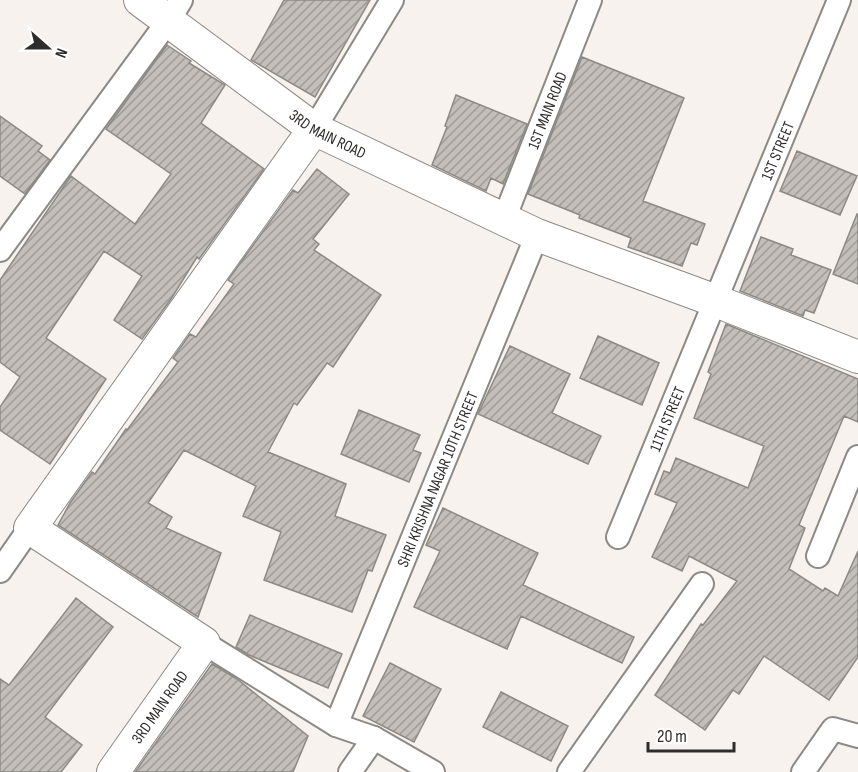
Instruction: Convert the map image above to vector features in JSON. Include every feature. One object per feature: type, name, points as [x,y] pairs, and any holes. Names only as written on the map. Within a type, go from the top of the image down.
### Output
[{"type":"street","name":"3RD MAIN ROAD","points":[[140,0],[175,10],[314,129],[537,235],[716,301],[858,357]]},
{"type":"street","points":[[0,571],[314,129],[392,0]]},
{"type":"street","name":"1ST MAIN ROAD","points":[[504,219],[590,0]]},
{"type":"street","name":"1ST STREET","points":[[716,301],[839,0]]},
{"type":"street","points":[[0,250],[175,10]]},
{"type":"street","name":"SHRI KRISHNA NAGAR 10TH STREET","points":[[336,724],[537,235]]},
{"type":"street","name":"11TH STREET","points":[[618,537],[716,301]]},
{"type":"street","points":[[818,556],[858,457]]},
{"type":"street","points":[[30,528],[204,643],[336,724],[374,738],[433,772]]},
{"type":"street","points":[[569,772],[702,584]]},
{"type":"street","name":"3RD MAIN ROAD","points":[[113,772],[204,643]]},
{"type":"street","points":[[803,772],[833,729],[858,736]]},
{"type":"street","points":[[350,772],[374,738]]},
{"type":"building","points":[[284,0],[370,0],[315,97],[251,60]]},
{"type":"building","points":[[167,45],[191,61],[189,63],[225,85],[201,123],[264,169],[199,259],[197,257],[171,299],[142,339],[114,320],[142,276],[104,251],[46,338],[106,379],[50,464],[0,430],[0,407],[20,377],[0,362],[0,280],[71,176],[135,224],[171,174],[106,129]]},
{"type":"building","points":[[582,57],[684,98],[643,201],[705,224],[697,245],[691,243],[682,266],[628,247],[631,238],[579,218],[580,215],[528,194]]},
{"type":"building","points":[[456,95],[527,124],[503,184],[491,178],[486,191],[432,165],[447,127],[445,126]]},
{"type":"building","points":[[0,116],[42,146],[38,151],[50,160],[25,194],[0,176]]},
{"type":"building","points":[[797,151],[857,176],[840,215],[780,191]]},
{"type":"building","points":[[317,169],[349,194],[313,239],[319,244],[314,250],[381,295],[333,367],[327,363],[297,405],[294,403],[268,452],[346,484],[335,516],[386,535],[372,571],[368,570],[352,612],[264,580],[281,532],[243,516],[256,486],[184,450],[148,503],[172,517],[166,528],[221,553],[198,617],[58,525],[92,472],[95,474],[126,429],[178,362],[173,358],[190,334],[196,337],[234,284],[228,280],[293,190],[298,193]]},
{"type":"building","points":[[858,214],[858,284],[833,274]]},
{"type":"building","points":[[761,237],[793,249],[791,255],[831,270],[814,313],[805,310],[803,316],[740,291]]},
{"type":"building","points":[[726,324],[858,379],[858,422],[844,416],[799,525],[805,528],[789,569],[823,591],[825,588],[838,596],[858,551],[858,657],[829,700],[764,656],[739,694],[733,690],[705,730],[655,695],[701,624],[703,625],[737,581],[689,556],[682,571],[652,557],[677,503],[655,494],[664,471],[670,473],[676,458],[748,488],[764,446],[694,418],[711,374],[708,372]]},
{"type":"building","points":[[598,336],[659,363],[642,405],[580,378]]},
{"type":"building","points":[[510,346],[570,374],[552,413],[601,436],[588,464],[478,414]]},
{"type":"building","points":[[359,410],[420,435],[413,450],[421,453],[409,482],[341,454]]},
{"type":"building","points":[[443,508],[538,553],[523,585],[634,637],[622,663],[521,616],[507,649],[414,607],[440,551],[426,545]]},
{"type":"building","points":[[76,598],[113,627],[45,717],[82,745],[61,772],[0,772],[0,679],[9,685]]},
{"type":"building","points":[[250,615],[342,654],[328,688],[249,655],[236,647]]},
{"type":"building","points":[[390,663],[441,689],[414,742],[363,716]]},
{"type":"building","points":[[212,664],[237,679],[308,736],[293,772],[135,772]]},
{"type":"building","points":[[501,692],[568,726],[551,761],[483,727]]}]
